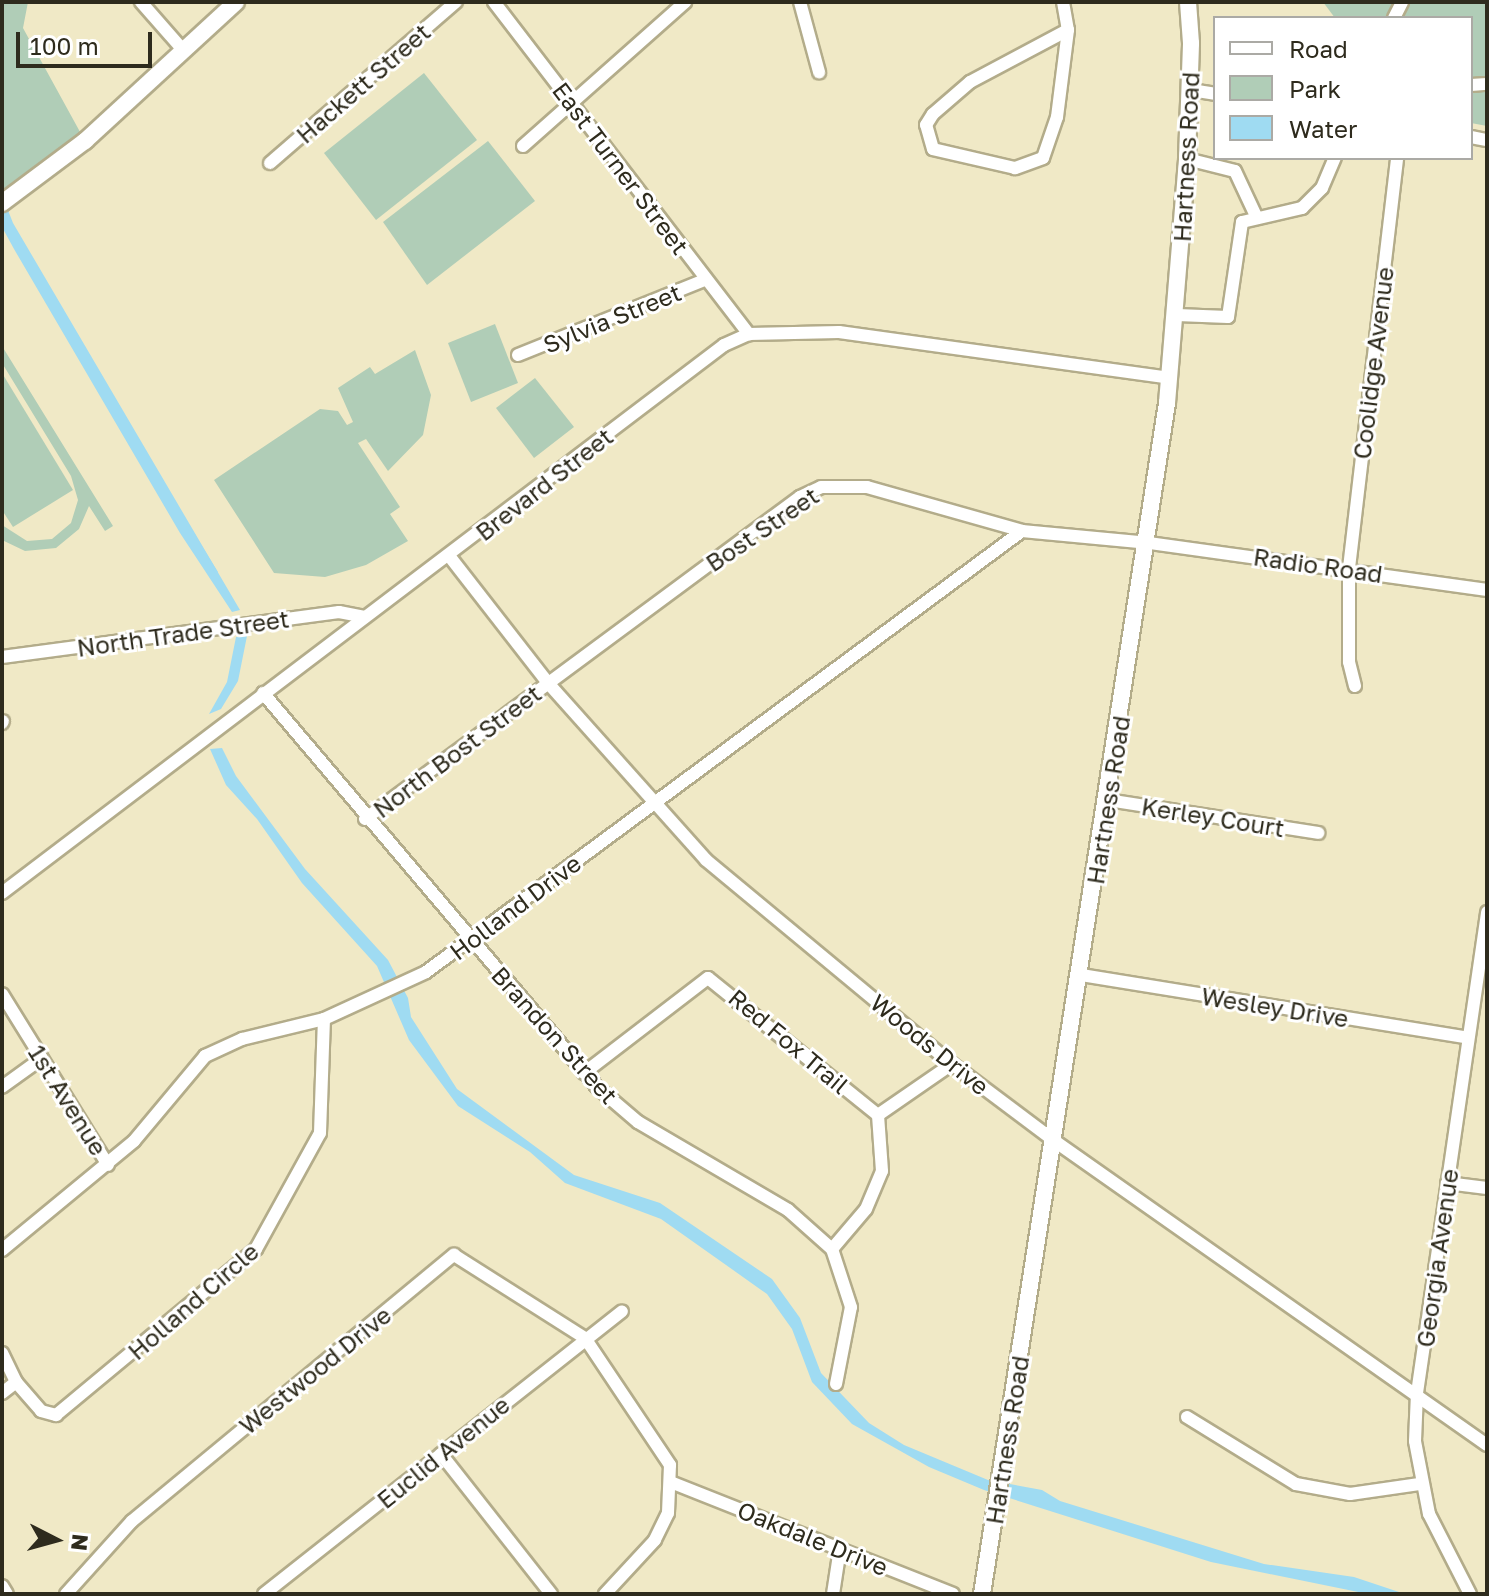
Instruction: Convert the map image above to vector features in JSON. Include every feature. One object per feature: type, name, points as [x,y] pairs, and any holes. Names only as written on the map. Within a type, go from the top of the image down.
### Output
[{"type":"main road","points":[[2,203],[85,141],[236,2]]},
{"type":"main road","name":"Hartness Road","points":[[982,1594],[1149,543],[1177,315],[1191,90],[1188,2]]},
{"type":"street","points":[[141,2],[183,50]]},
{"type":"street","name":"Hackett Street","points":[[270,163],[456,2]]},
{"type":"street","name":"East Turner Street","points":[[494,2],[749,334]]},
{"type":"street","points":[[523,146],[574,104],[685,2]]},
{"type":"street","points":[[800,2],[819,72]]},
{"type":"street","points":[[1063,2],[1068,30],[1057,117],[1043,158],[1015,168],[933,149],[926,138],[933,114],[970,82],[1068,30]]},
{"type":"street","points":[[1191,90],[1213,94]]},
{"type":"street","points":[[1187,159],[1235,171],[1256,216]]},
{"type":"street","points":[[1177,315],[1228,317],[1239,227],[1256,216],[1311,201],[1334,160]]},
{"type":"street","name":"Coolidge Avenue","points":[[1355,686],[1349,662],[1349,568],[1397,160]]},
{"type":"street","name":"Sylvia Street","points":[[518,355],[705,280]]},
{"type":"street","name":"Brevard Street","points":[[2,893],[263,693],[450,557],[724,345],[749,334],[824,330],[1170,378]]},
{"type":"street","name":"Bost Street","points":[[548,683],[800,497],[821,487],[867,487],[1022,531],[1149,543]]},
{"type":"street","name":"Holland Drive","points":[[2,1250],[108,1165],[205,1056],[242,1039],[324,1019],[404,983],[472,942],[653,803],[1022,531]]},
{"type":"street","name":"Radio Road","points":[[1149,543],[1349,568],[1487,590]]},
{"type":"street","name":"Woods Drive","points":[[450,557],[548,683],[706,860],[952,1064],[1056,1142],[1487,1445]]},
{"type":"street","name":"North Trade Street","points":[[2,657],[339,612],[365,617]]},
{"type":"street","name":"North Bost Street","points":[[365,819],[548,683]]},
{"type":"street","name":"Brandon Street","points":[[263,693],[365,819],[584,1073],[638,1122],[788,1210],[832,1249]]},
{"type":"street","name":"Kerley Court","points":[[1108,800],[1318,833]]},
{"type":"street","name":"Georgia Avenue","points":[[1467,1589],[1419,1484],[1417,1393],[1487,912]]},
{"type":"street","name":"Wesley Drive","points":[[1081,975],[1468,1038]]},
{"type":"street","name":"Red Fox Trail","points":[[584,1073],[708,978],[878,1115]]},
{"type":"street","name":"1st Avenue","points":[[2,994],[108,1165]]},
{"type":"street","name":"Holland Circle","points":[[16,1382],[41,1411],[62,1412],[256,1249],[320,1133],[324,1019]]},
{"type":"street","points":[[2,1087],[42,1058]]},
{"type":"street","points":[[836,1384],[851,1307],[832,1249],[866,1209],[882,1171],[878,1115],[952,1064]]},
{"type":"street","points":[[1447,1183],[1487,1188]]},
{"type":"street","name":"Westwood Drive","points":[[66,1594],[153,1503],[454,1255],[585,1338]]},
{"type":"street","name":"Euclid Avenue","points":[[264,1594],[622,1311]]},
{"type":"street","points":[[585,1338],[663,1449],[673,1483],[668,1513],[655,1540],[605,1594]]},
{"type":"street","points":[[2,1353],[16,1382],[2,1393]]},
{"type":"street","points":[[1187,1417],[1296,1484],[1350,1494],[1419,1484]]},
{"type":"street","points":[[441,1454],[551,1594]]},
{"type":"street","name":"Oakdale Drive","points":[[673,1483],[953,1594]]},
{"type":"street","points":[[833,1594],[840,1548]]},
{"type":"street","points":[[2,1586],[7,1594]]},
{"type":"green space","points":[[2,2],[28,2],[23,28],[85,141],[2,193]]},
{"type":"green space","points":[[1323,2],[1487,2],[1487,126],[1473,123],[1473,16],[1334,16]]},
{"type":"green space","points":[[424,73],[477,140],[376,220],[324,153]]},
{"type":"green space","points":[[488,141],[535,201],[427,285],[383,222]]},
{"type":"green space","points":[[495,324],[518,383],[471,402],[448,343]]},
{"type":"green space","points":[[2,346],[113,526],[105,531],[89,506],[79,529],[56,548],[25,551],[2,540],[2,525],[27,541],[52,539],[71,523],[78,500],[71,476],[2,363]]},
{"type":"green space","points":[[415,350],[431,395],[423,435],[388,471],[366,439],[358,443],[400,507],[390,514],[408,541],[366,565],[325,577],[274,573],[214,480],[320,409],[338,411],[347,425],[353,422],[338,388],[370,367],[375,374]]},
{"type":"green space","points":[[2,373],[73,490],[13,527],[2,510]]},
{"type":"green space","points":[[535,378],[574,427],[534,458],[496,408]]},
{"type":"water","points":[[2,195],[13,223],[240,610],[232,612],[180,533],[14,249],[2,227]]},
{"type":"water","points":[[247,636],[238,681],[221,709],[209,714],[227,682],[236,637]]},
{"type":"water","points":[[222,748],[236,776],[305,869],[388,960],[408,998],[411,1017],[457,1089],[574,1175],[660,1203],[772,1279],[800,1318],[821,1373],[869,1423],[904,1445],[988,1480],[1042,1490],[1060,1501],[1264,1564],[1354,1577],[1405,1594],[1368,1594],[1211,1562],[984,1490],[929,1467],[852,1424],[812,1382],[792,1329],[767,1294],[661,1219],[565,1183],[530,1152],[458,1106],[409,1040],[377,966],[302,883],[257,819],[226,785],[210,749]]},
{"type":"waterway","points":[[187,525],[216,572]]}]
